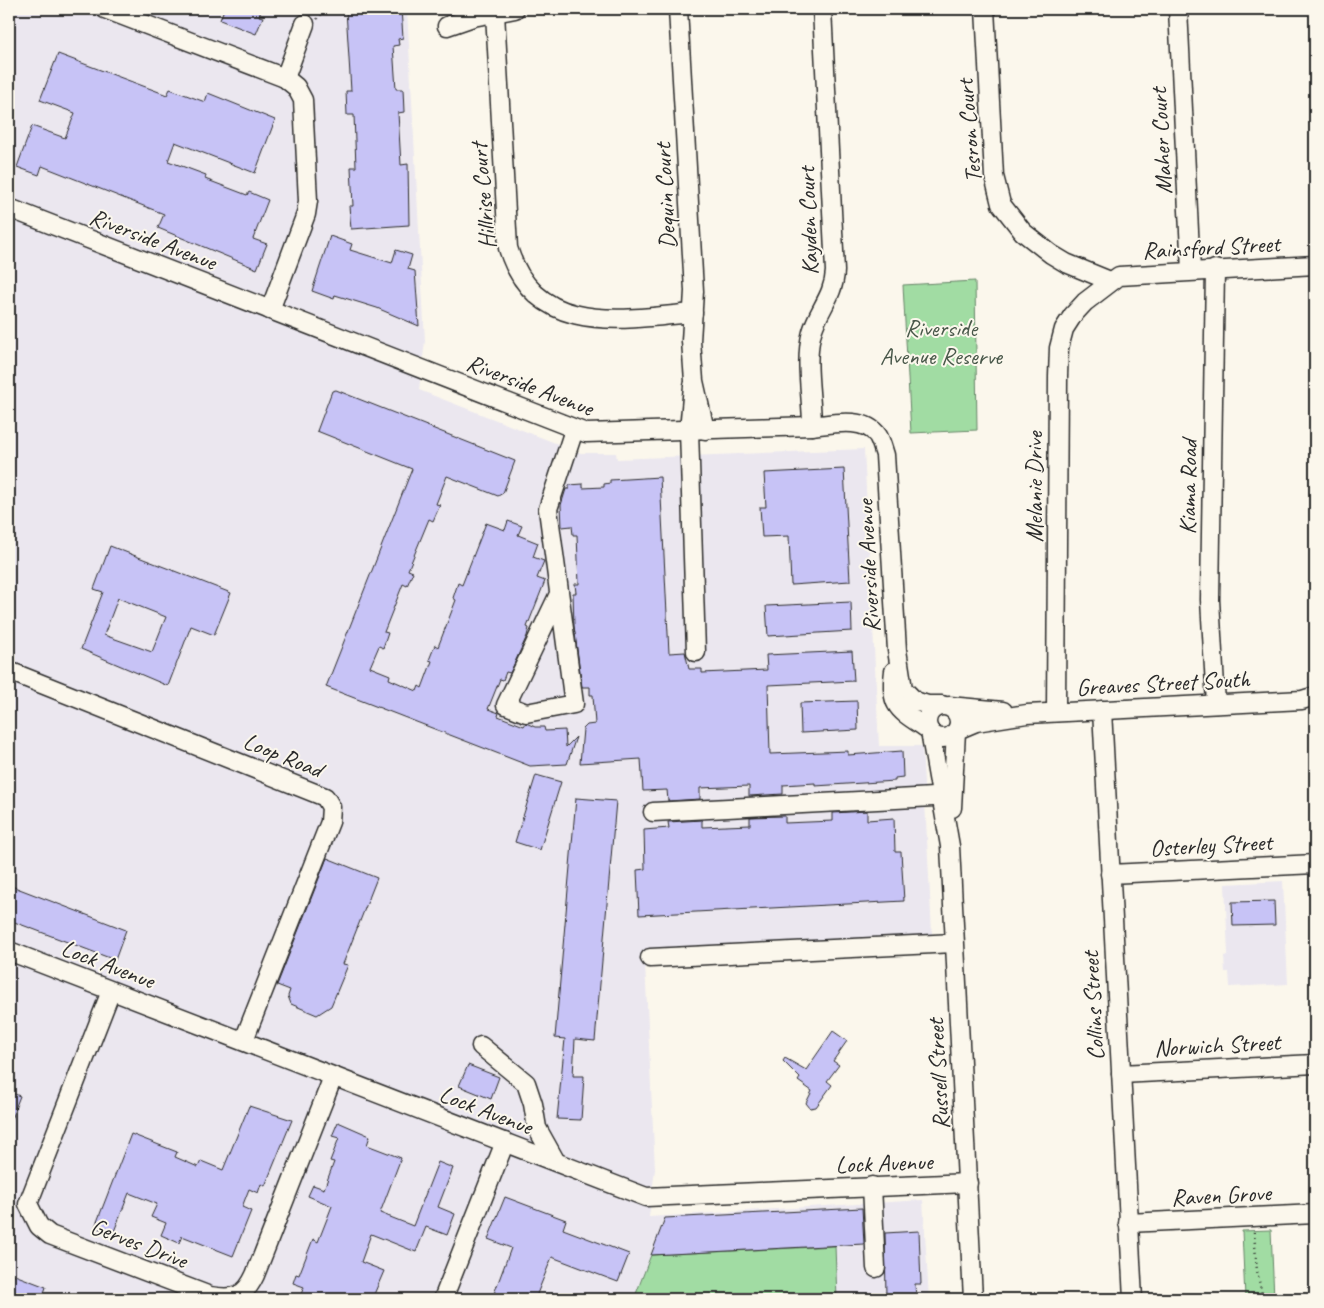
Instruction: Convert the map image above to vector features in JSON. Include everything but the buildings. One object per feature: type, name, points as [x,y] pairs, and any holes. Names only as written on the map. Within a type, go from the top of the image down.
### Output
[{"type":"street","points":[[105,9],[285,78],[296,88],[303,100],[308,201],[303,225],[270,310]]},
{"type":"street","points":[[447,26],[515,9]]},
{"type":"street","name":"Dequin Court","points":[[678,9],[694,290],[692,341],[697,430],[696,652]]},
{"type":"street","name":"Kayden Court","points":[[812,426],[810,342],[815,324],[832,293],[835,271],[822,9]]},
{"type":"street","name":"Tesron Court","points":[[985,9],[994,176],[1001,204],[1024,232],[1051,254],[1066,263],[1110,281]]},
{"type":"street","name":"Maher Court","points":[[1178,9],[1191,271]]},
{"type":"street","name":"Hillrise Court","points":[[495,13],[508,248],[514,266],[524,283],[550,306],[578,317],[601,318],[693,313]]},
{"type":"street","points":[[285,78],[304,24]]},
{"type":"street","name":"Riverside Avenue","points":[[9,208],[574,430],[595,434],[812,426],[845,422],[861,425],[877,434],[885,455],[897,650],[903,689],[915,701],[928,705],[945,706]]},
{"type":"street","name":"Rainsford Street","points":[[1110,281],[1119,276],[1215,269],[1315,265]]},
{"type":"street","name":"Kiama Road","points":[[1215,269],[1210,600],[1216,704]]},
{"type":"street","name":"Melanie Drive","points":[[1056,712],[1059,348],[1064,329],[1073,315],[1110,281]]},
{"type":"street","points":[[559,594],[506,705],[526,713],[574,704],[548,509],[574,430]]},
{"type":"street","name":"Riverside Avenue","points":[[897,650],[891,692],[896,705],[929,731]]},
{"type":"street","name":"Loop Road","points":[[9,672],[325,797],[331,807],[330,822],[244,1040]]},
{"type":"street","name":"Greaves Street South","points":[[957,731],[976,722],[1027,714],[1311,700]]},
{"type":"street","points":[[945,706],[959,717],[957,731],[952,736],[942,738],[929,731],[927,721],[928,714],[932,710],[945,706]]},
{"type":"street","name":"Greaves Street South","points":[[945,706],[1027,714]]},
{"type":"street","name":"Collins Street","points":[[1102,710],[1133,1299]]},
{"type":"street","name":"Russell Street","points":[[929,731],[947,796],[973,1299]]},
{"type":"street","name":"Russell Street","points":[[947,796],[957,731]]},
{"type":"street","points":[[653,812],[947,796]]},
{"type":"street","name":"Osterley Street","points":[[1110,874],[1315,864]]},
{"type":"street","points":[[650,958],[954,943]]},
{"type":"street","name":"Lock Avenue","points":[[9,950],[111,991],[244,1040],[333,1077],[646,1196],[968,1183]]},
{"type":"street","name":"Gerves Drive","points":[[111,991],[28,1204],[39,1226],[59,1238],[210,1296],[227,1299],[240,1294],[249,1288],[255,1275],[333,1077]]},
{"type":"street","points":[[481,1046],[526,1083],[537,1128],[556,1162]]},
{"type":"street","name":"Norwich Street","points":[[1121,1074],[1315,1064]]},
{"type":"street","points":[[443,1299],[505,1142]]},
{"type":"street","points":[[872,1186],[876,1268]]},
{"type":"street","name":"Raven Grove","points":[[1128,1223],[1315,1214]]},
{"type":"path","points":[[1253,1217],[1257,1271],[1263,1299]]},
{"type":"shaded area","points":[[9,9],[407,9],[425,341],[419,390],[581,453],[616,453],[617,459],[864,449],[879,746],[922,746],[933,951],[645,964],[655,1169],[649,1217],[923,1200],[929,1299],[837,1299],[835,1246],[651,1255],[634,1299],[9,1299]]},
{"type":"shaded area","points":[[1283,881],[1288,984],[1230,987],[1229,972],[1225,972],[1224,956],[1228,955],[1225,884]]},
{"type":"green space","name":"Riverside Avenue Reserve","points":[[975,281],[977,430],[911,433],[903,285]]},
{"type":"green space","points":[[1271,1230],[1274,1298],[1303,1296],[1303,1299],[1232,1299],[1245,1298],[1242,1231]]},
{"type":"green space","points":[[835,1246],[837,1299],[634,1299],[651,1255]]}]
